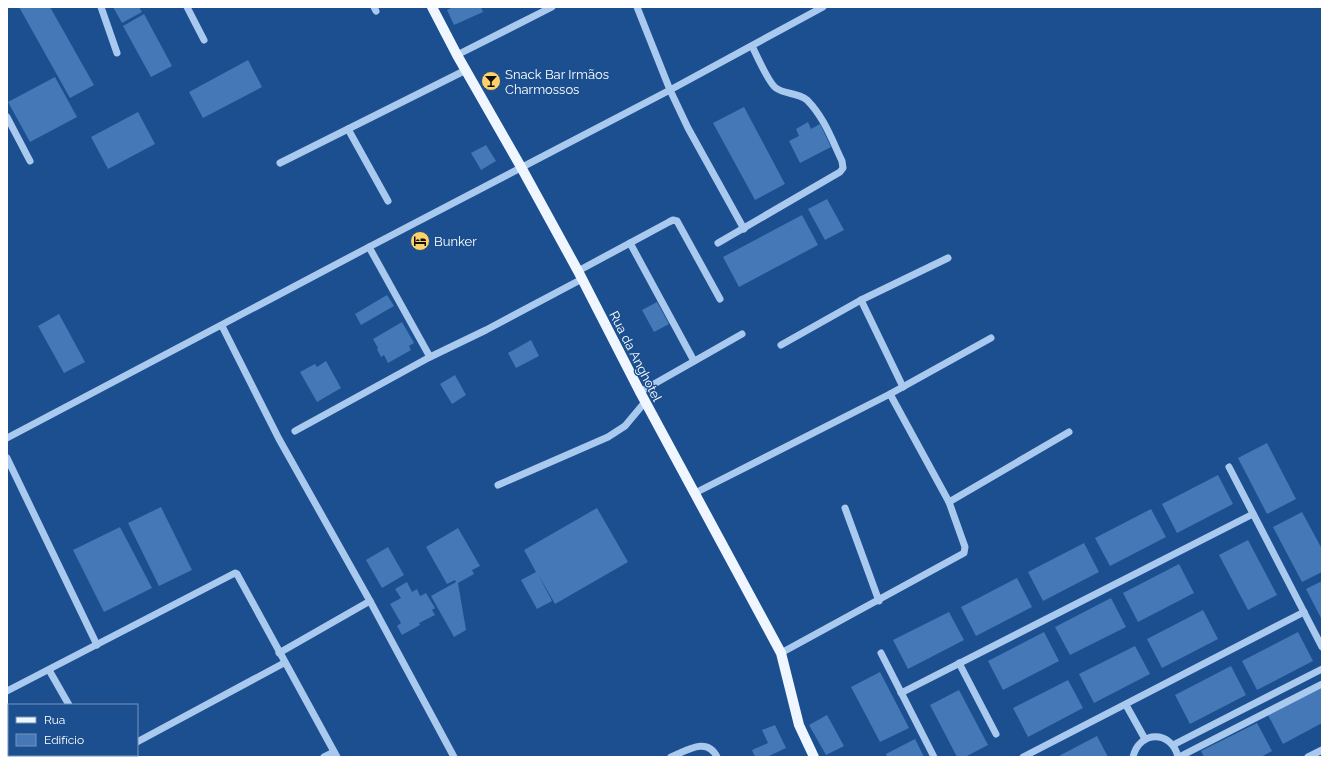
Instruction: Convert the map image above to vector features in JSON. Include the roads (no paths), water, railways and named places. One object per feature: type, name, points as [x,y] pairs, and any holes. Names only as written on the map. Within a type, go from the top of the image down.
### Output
[{"type":"main road","name":"Rua da Anghotel","points":[[432,7],[457,55],[521,167],[580,275],[645,402],[781,653],[799,725],[814,757]]},
{"type":"main road","name":"Rua da Anghotel","points":[[799,725],[821,757]]},
{"type":"street","points":[[101,7],[117,53]]},
{"type":"street","points":[[187,7],[204,40]]},
{"type":"street","points":[[457,55],[552,7]]},
{"type":"street","points":[[637,7],[670,90],[688,128],[744,229]]},
{"type":"street","points":[[7,438],[670,90],[823,7]]},
{"type":"street","points":[[718,243],[840,172],[843,168],[842,161],[823,120],[801,96],[781,91],[773,85],[752,46]]},
{"type":"street","points":[[280,163],[466,70]]},
{"type":"street","points":[[7,117],[30,161]]},
{"type":"street","points":[[348,129],[388,201]]},
{"type":"street","points":[[295,431],[430,357],[486,330],[580,275],[630,243],[673,220],[677,221],[720,299]]},
{"type":"street","points":[[630,243],[694,361]]},
{"type":"street","points":[[369,247],[430,357]]},
{"type":"street","points":[[781,345],[861,300],[948,258]]},
{"type":"street","points":[[861,300],[903,387]]},
{"type":"street","points":[[222,326],[279,439],[370,600],[454,757]]},
{"type":"street","points":[[640,392],[742,334]]},
{"type":"street","points":[[695,493],[890,394],[991,338]]},
{"type":"street","points":[[781,653],[964,553],[965,547],[949,502],[890,394]]},
{"type":"street","points":[[498,485],[608,437],[625,426],[645,402]]},
{"type":"street","points":[[949,502],[1069,432]]},
{"type":"street","points":[[7,458],[97,645]]},
{"type":"street","points":[[1229,467],[1322,647]]},
{"type":"street","points":[[845,508],[879,600]]},
{"type":"street","points":[[901,693],[1253,514]]},
{"type":"street","points":[[7,691],[234,573],[237,574],[284,663],[335,754],[324,757]]},
{"type":"street","points":[[279,653],[370,600]]},
{"type":"street","points":[[1023,757],[1304,612]]},
{"type":"street","points":[[881,653],[934,757]]},
{"type":"street","points":[[138,741],[284,663]]},
{"type":"street","points":[[959,663],[996,734]]},
{"type":"street","points":[[1173,745],[1322,669]]},
{"type":"street","points":[[49,670],[68,704]]},
{"type":"street","points":[[1133,757],[1134,750],[1145,739],[1160,737],[1173,745],[1179,757],[1322,684]]},
{"type":"street","points":[[1126,705],[1145,739]]},
{"type":"street","points":[[671,757],[695,746],[703,746],[710,748],[717,757]]},
{"type":"street","points":[[1308,757],[1322,750]]},
{"type":"place","name":"Snack Bar Irmãos Charmossos","points":[[491,81]]},
{"type":"place","name":"Bunker","points":[[420,241]]}]
